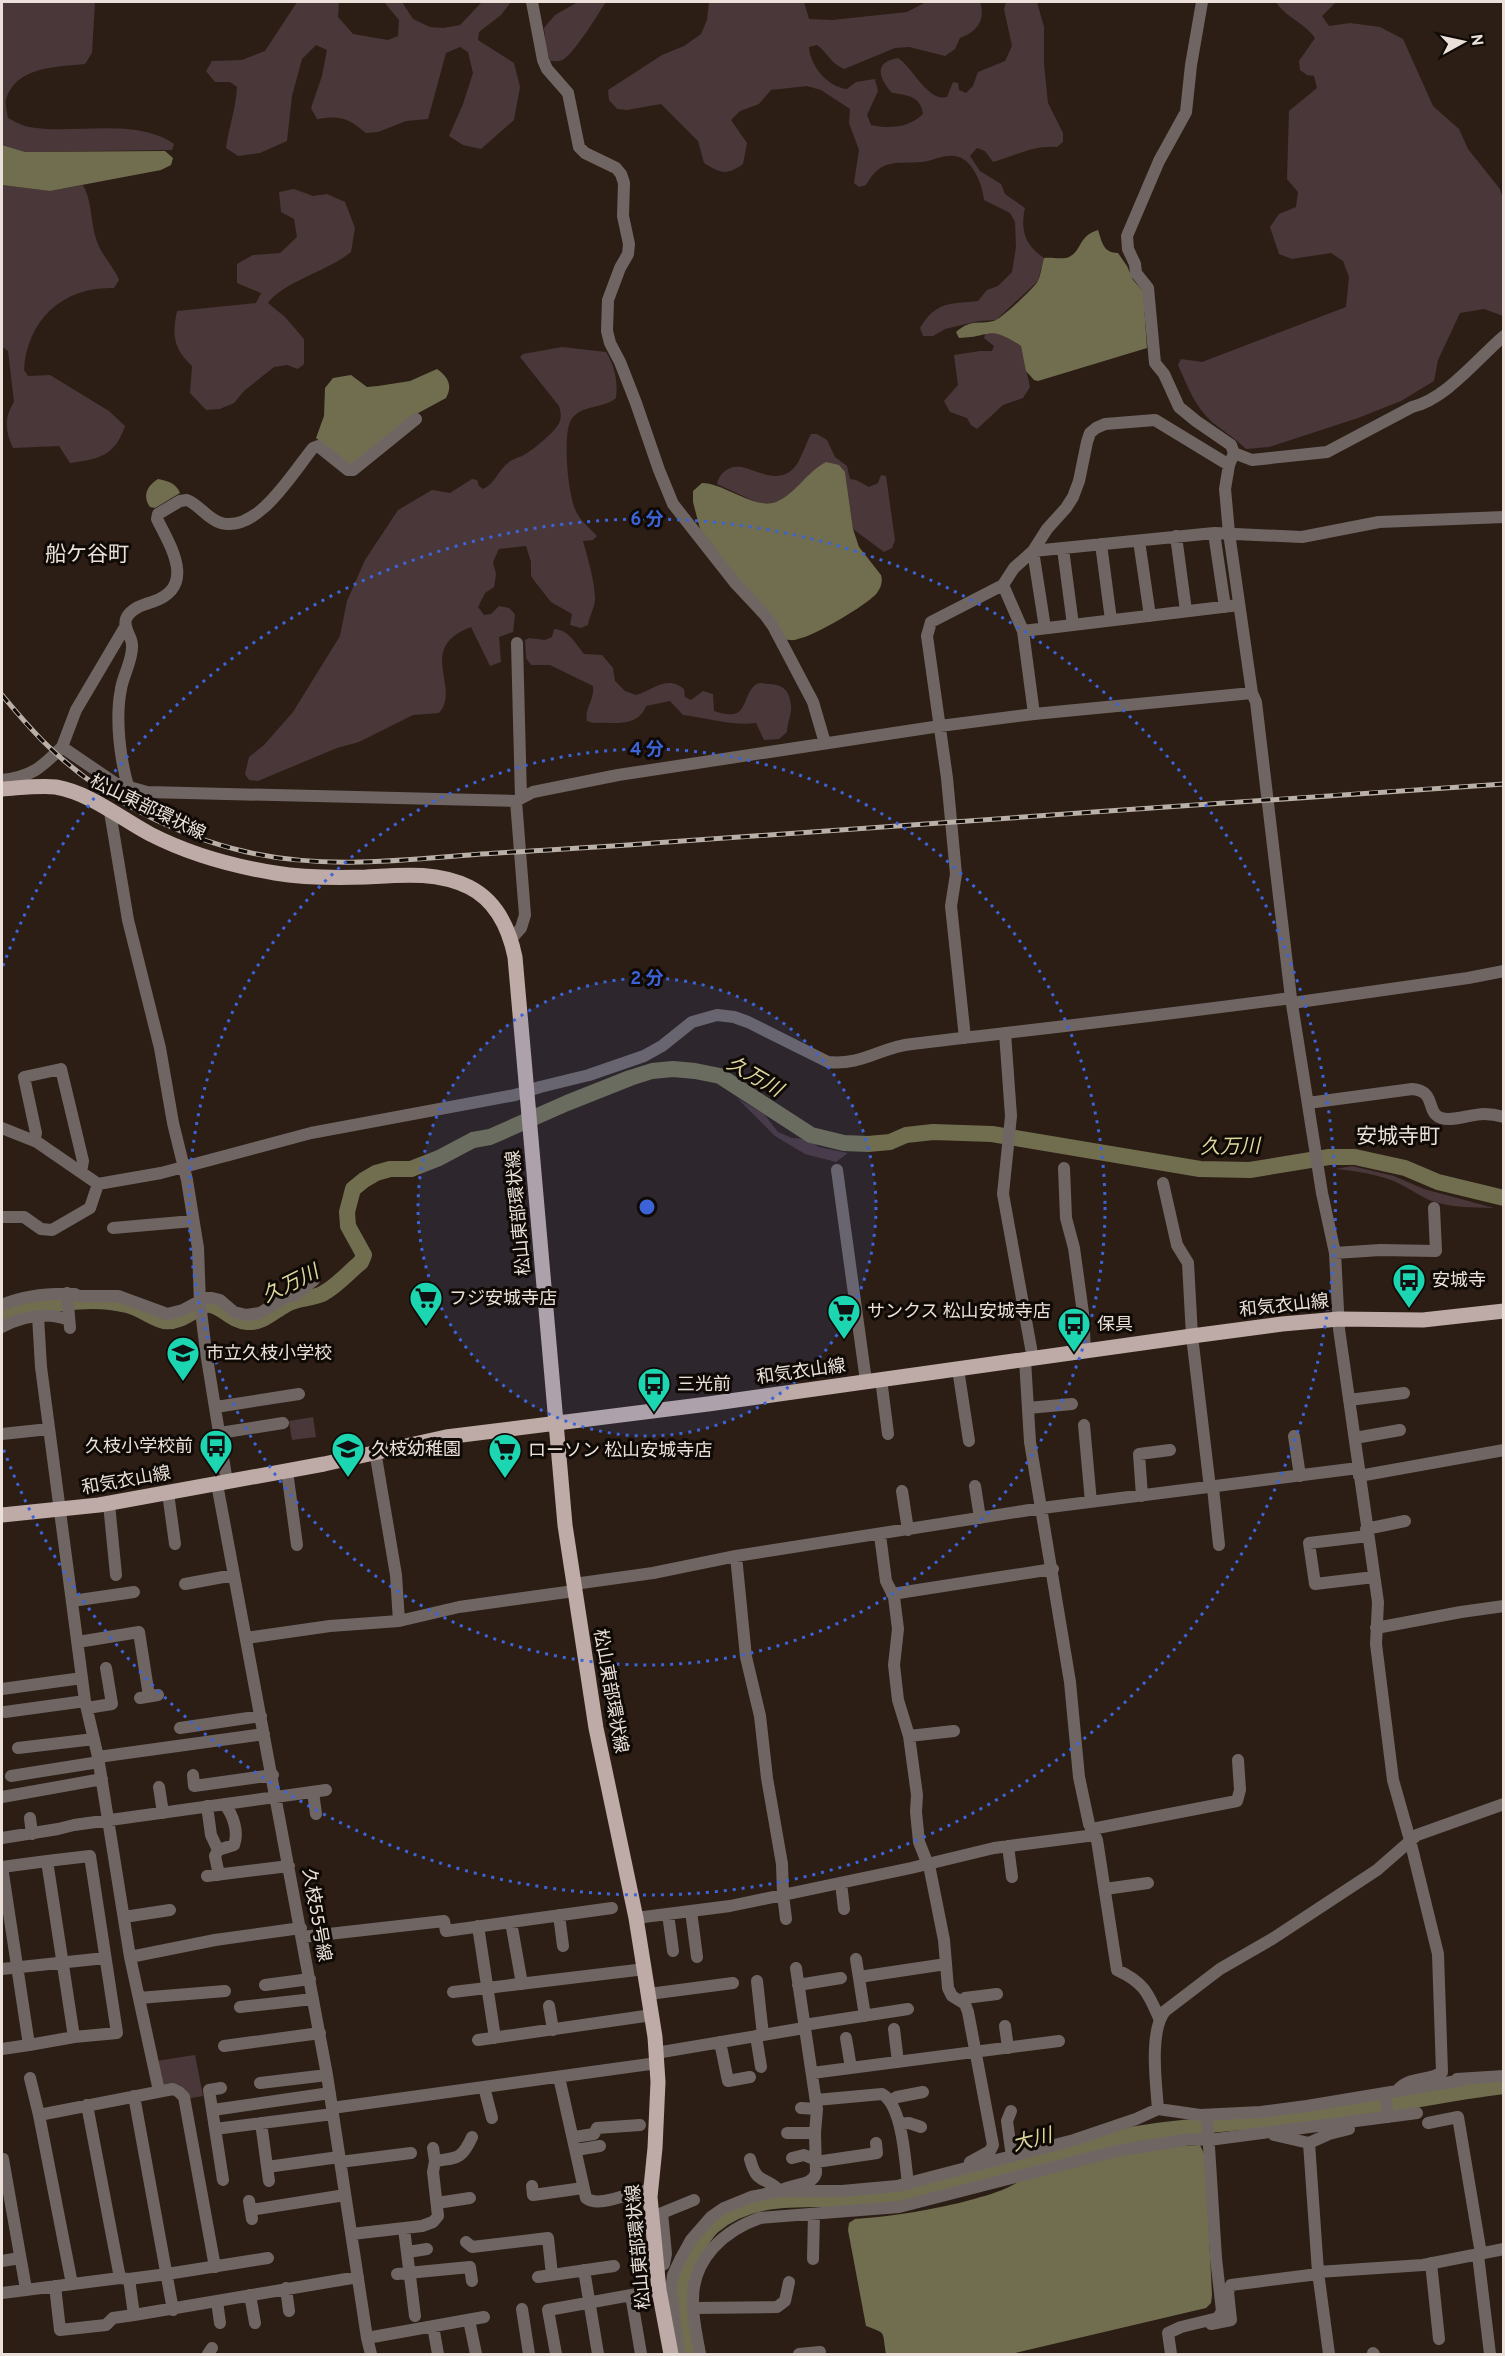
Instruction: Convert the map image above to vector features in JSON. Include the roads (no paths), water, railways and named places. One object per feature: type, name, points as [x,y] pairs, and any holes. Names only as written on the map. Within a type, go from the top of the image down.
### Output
[{"type":"main road","name":"松山東部環状線","points":[[2,789],[54,787],[80,795],[181,849],[243,867],[326,878],[410,873],[458,883],[485,897],[495,908],[511,939],[515,957],[556,1423],[574,1588],[596,1728],[636,1918],[657,2058],[655,2148],[650,2190],[659,2290],[671,2355]]},
{"type":"main road","name":"和気衣山線","points":[[2,1515],[108,1504],[287,1471],[446,1437],[1282,1324],[1340,1319],[1423,1320],[1503,1311]]},
{"type":"street","points":[[532,2],[543,60],[547,69],[568,93],[579,147],[585,153],[616,168],[624,183],[623,216],[629,244],[628,254],[608,300],[607,331],[636,403],[659,470],[673,504],[736,584],[773,626],[813,702],[825,743]]},
{"type":"street","points":[[1202,2],[1191,65],[1186,112],[1146,188],[1126,236],[1126,243],[1136,273],[1148,288],[1155,363],[1164,374],[1179,407],[1231,445],[1231,459],[1225,489],[1229,533],[1252,693],[1256,702],[1292,1000],[1319,1174],[1335,1253],[1349,1400],[1379,1613],[1376,1644],[1393,1780],[1438,1954],[1442,2073]]},
{"type":"street","points":[[965,1038],[951,906],[956,874],[940,726],[927,636],[931,622],[1003,585],[1014,568],[1033,551],[1047,529],[1073,497],[1090,433],[1096,428],[1105,424],[1155,420],[1231,459],[1252,460],[1327,452],[1412,407],[1424,404],[1469,369],[1503,336]]},
{"type":"street","points":[[2,780],[31,774],[62,747],[76,710],[125,627],[126,619],[141,605],[162,598],[173,588],[177,577],[175,552],[158,519],[158,514],[180,501],[187,500],[207,516],[221,523],[243,522],[262,510],[313,448],[318,446],[348,470],[353,470],[416,419]]},
{"type":"street","points":[[1033,551],[1214,533],[1302,537],[1380,522],[1503,517]]},
{"type":"street","points":[[1214,533],[1225,607]]},
{"type":"street","points":[[1176,536],[1186,612]]},
{"type":"street","points":[[1139,541],[1150,616]]},
{"type":"street","points":[[1101,544],[1111,620]]},
{"type":"street","points":[[1063,549],[1073,625]]},
{"type":"street","points":[[1033,551],[1045,628]]},
{"type":"street","points":[[1003,585],[1023,631],[1034,714]]},
{"type":"street","points":[[1023,631],[1239,605]]},
{"type":"street","points":[[125,627],[132,645],[119,705],[124,774],[129,789]]},
{"type":"street","points":[[511,939],[521,928],[525,915],[519,800],[517,643]]},
{"type":"street","points":[[62,747],[115,783],[129,789],[147,792],[519,800],[533,792],[618,775],[940,726],[1034,714],[1252,693]]},
{"type":"street","name":"久枝55号線","points":[[110,812],[128,920],[160,1048],[198,1248],[201,1305],[220,1433],[222,1483],[234,1575],[320,2033],[371,2355]]},
{"type":"street","points":[[2,1128],[34,1141],[98,1184],[183,1168],[311,1133],[514,1095],[527,1095],[644,1056],[662,1046],[692,1022],[706,1016],[734,1017],[828,1062],[839,1063],[858,1061],[900,1045],[1292,1000],[1468,978],[1503,970]]},
{"type":"street","points":[[1005,1033],[1011,1128],[1003,1194],[1005,1213],[1021,1283],[1029,1360],[1030,1442],[1053,1569],[1070,1682],[1079,1777],[1105,1889],[1117,1970],[1135,1978],[1145,1990],[1159,2018],[1156,2053],[1158,2109]]},
{"type":"street","points":[[34,1141],[36,1133],[24,1077],[61,1069],[83,1161],[81,1172]]},
{"type":"street","points":[[1308,1102],[1412,1089],[1421,1090],[1426,1094],[1436,1115],[1443,1119],[1484,1114],[1503,1117]]},
{"type":"street","points":[[1064,1168],[1066,1218],[1077,1270],[1085,1351]]},
{"type":"street","points":[[837,1170],[874,1380],[888,1434]]},
{"type":"street","points":[[1163,1183],[1177,1245],[1188,1263],[1192,1336],[1219,1545]]},
{"type":"street","points":[[2,1217],[24,1217],[41,1229],[52,1230],[90,1208],[98,1184]]},
{"type":"street","points":[[1335,1253],[1380,1250],[1436,1251],[1434,1209]]},
{"type":"street","points":[[113,1228],[193,1221]]},
{"type":"street","points":[[2,1305],[24,1297],[118,1296],[167,1314],[201,1305],[205,1298],[220,1300],[234,1312],[246,1315],[260,1313],[284,1298],[295,1295],[314,1280]]},
{"type":"street","points":[[2,1327],[16,1320],[38,1316],[59,1316],[69,1321],[67,1295]]},
{"type":"street","points":[[38,1316],[41,1367],[86,1705],[99,1760],[130,1957],[159,2091]]},
{"type":"street","points":[[958,1369],[969,1441]]},
{"type":"street","points":[[1349,1400],[1404,1393]]},
{"type":"street","points":[[216,1407],[266,1395],[299,1395]]},
{"type":"street","points":[[1028,1408],[1072,1404]]},
{"type":"street","points":[[220,1433],[283,1423]]},
{"type":"street","points":[[1084,1425],[1091,1502]]},
{"type":"street","points":[[2,1434],[49,1429]]},
{"type":"street","points":[[1355,1437],[1400,1430]]},
{"type":"street","points":[[1294,1436],[1300,1476]]},
{"type":"street","points":[[1142,1496],[1139,1454],[1170,1450]]},
{"type":"street","points":[[246,1638],[330,1626],[399,1621],[459,1607],[574,1588],[736,1556],[1042,1508],[1300,1476],[1359,1472],[1503,1450]]},
{"type":"street","points":[[375,1451],[396,1575],[399,1621]]},
{"type":"street","points":[[287,1471],[297,1545]]},
{"type":"street","points":[[975,1486],[980,1518]]},
{"type":"street","points":[[902,1491],[908,1530]]},
{"type":"street","points":[[168,1493],[175,1544]]},
{"type":"street","points":[[108,1504],[116,1575]]},
{"type":"street","points":[[1374,1577],[1315,1584],[1309,1543],[1367,1532],[1405,1521]]},
{"type":"street","points":[[880,1535],[886,1581],[892,1594],[898,1629],[894,1665],[898,1700],[909,1736],[917,1795],[919,1842],[928,1864],[944,1940],[950,1994],[962,2001],[968,2012],[993,2149],[958,2171]]},
{"type":"street","points":[[736,1556],[746,1657],[760,1716],[767,1779],[782,1864],[786,1919]]},
{"type":"street","points":[[892,1594],[1053,1569]]},
{"type":"street","points":[[185,1584],[234,1575]]},
{"type":"street","points":[[72,1600],[134,1593]]},
{"type":"street","points":[[1376,1628],[1503,1606]]},
{"type":"street","points":[[78,1642],[111,1632],[139,1632],[149,1696]]},
{"type":"street","points":[[129,1659],[142,1657]]},
{"type":"street","points":[[5,1712],[112,1704],[110,1674]]},
{"type":"street","points":[[2,1689],[82,1678]]},
{"type":"street","points":[[180,1728],[261,1716]]},
{"type":"street","points":[[909,1736],[954,1731]]},
{"type":"street","points":[[11,1776],[264,1734]]},
{"type":"street","points":[[18,1748],[94,1739]]},
{"type":"street","points":[[636,1918],[730,1906],[1008,1846],[1093,1832],[1237,1801],[1240,1790],[1238,1760]]},
{"type":"street","points":[[193,1775],[194,1786],[273,1775]]},
{"type":"street","points":[[2,1797],[102,1779]]},
{"type":"street","points":[[159,1787],[163,1813]]},
{"type":"street","points":[[2,1838],[109,1820],[326,1790]]},
{"type":"street","points":[[313,1792],[316,1814]]},
{"type":"street","points":[[224,1804],[233,1816],[236,1841],[234,1845],[218,1850],[213,1875],[289,1866]]},
{"type":"street","points":[[1159,2018],[1220,1969],[1272,1939],[1377,1870],[1417,1835],[1503,1804]]},
{"type":"street","points":[[207,1806],[211,1835],[218,1850]]},
{"type":"street","points":[[30,1818],[32,1834]]},
{"type":"street","points":[[1008,1846],[1012,1876]]},
{"type":"street","points":[[2,2049],[29,2045],[74,2037],[117,2033],[90,1857],[2,1867],[29,2045]]},
{"type":"street","points":[[47,1861],[74,2037]]},
{"type":"street","points":[[1105,1889],[1148,1882]]},
{"type":"street","points":[[841,1883],[844,1909]]},
{"type":"street","points":[[130,1957],[215,1940],[444,1921],[446,1931],[612,1908]]},
{"type":"street","points":[[124,1917],[170,1910]]},
{"type":"street","points":[[692,1911],[697,1957]]},
{"type":"street","points":[[668,1914],[673,1951]]},
{"type":"street","points":[[559,1915],[563,1946]]},
{"type":"street","points":[[511,1922],[522,1984]]},
{"type":"street","points":[[478,1926],[495,2038]]},
{"type":"street","points":[[2,1969],[105,1958]]},
{"type":"street","points":[[856,1959],[865,2016]]},
{"type":"street","points":[[859,1977],[946,1964]]},
{"type":"street","points":[[780,2191],[790,2186],[809,2183],[814,2179],[816,2161],[816,2104],[796,1968]]},
{"type":"street","points":[[453,1992],[645,1969]]},
{"type":"street","points":[[798,1985],[841,1978]]},
{"type":"street","points":[[265,1985],[310,1979]]},
{"type":"street","points":[[757,1981],[761,2067]]},
{"type":"street","points":[[649,1994],[733,1983]]},
{"type":"street","points":[[139,1998],[225,1990]]},
{"type":"street","points":[[962,2001],[965,1998],[998,1994]]},
{"type":"street","points":[[240,2007],[314,1999]]},
{"type":"street","points":[[549,2006],[553,2030]]},
{"type":"street","points":[[215,2129],[559,2077],[657,2058],[720,2042],[908,2009]]},
{"type":"street","points":[[478,2040],[652,2015]]},
{"type":"street","points":[[1005,2026],[1008,2048]]},
{"type":"street","points":[[894,2029],[898,2062]]},
{"type":"street","points":[[224,2046],[260,2037],[320,2033]]},
{"type":"street","points":[[846,2038],[851,2068]]},
{"type":"street","points":[[812,2073],[1059,2041]]},
{"type":"street","points":[[720,2042],[728,2081],[750,2078]]},
{"type":"street","points":[[1442,2073],[1448,2077],[1463,2080]]},
{"type":"street","points":[[1385,2116],[1389,2093],[1404,2084],[1442,2073]]},
{"type":"street","points":[[260,2083],[327,2075]]},
{"type":"street","points":[[679,2355],[671,2291],[673,2275],[691,2240],[711,2217],[724,2208],[751,2197],[780,2191],[878,2189],[908,2184],[1086,2136],[1158,2109],[1207,2117],[1307,2106],[1463,2080],[1503,2076]]},
{"type":"street","points":[[559,2077],[586,2198],[593,2201],[624,2197],[638,2190],[650,2190]]},
{"type":"street","points":[[30,2078],[72,2284]]},
{"type":"street","points":[[484,2087],[492,2118]]},
{"type":"street","points":[[221,2088],[209,2090],[224,2180]]},
{"type":"street","points":[[39,2115],[159,2091],[173,2089],[179,2092],[184,2097],[215,2267]]},
{"type":"street","points":[[890,2101],[897,2097],[923,2092]]},
{"type":"street","points":[[213,2110],[330,2093]]},
{"type":"street","points":[[801,2108],[882,2094],[890,2101],[900,2124],[908,2184]]},
{"type":"street","points":[[134,2096],[173,2310]]},
{"type":"street","points":[[87,2105],[134,2315]]},
{"type":"street","points":[[1011,2111],[1007,2121],[1012,2157]]},
{"type":"street","points":[[700,2355],[693,2308],[695,2283],[709,2253],[719,2240],[743,2224],[760,2218],[899,2207],[1116,2151],[1190,2139],[1265,2133],[1417,2113]]},
{"type":"street","points":[[1265,2133],[1309,2143],[1320,2137],[1364,2125],[1385,2116]]},
{"type":"street","points":[[1168,2332],[1218,2318],[1222,2311],[1216,2258],[1207,2117]]},
{"type":"street","points":[[1428,2123],[1458,2117],[1479,2254],[1490,2355]]},
{"type":"street","points":[[261,2123],[269,2181]]},
{"type":"street","points":[[900,2124],[909,2123],[921,2127]]},
{"type":"street","points":[[575,2143],[594,2134],[597,2128],[640,2125]]},
{"type":"street","points":[[787,2133],[815,2133]]},
{"type":"street","points":[[435,2161],[459,2157],[464,2153],[472,2137]]},
{"type":"street","points":[[575,2143],[600,2146]]},
{"type":"street","points":[[792,2158],[804,2155],[816,2161],[877,2153],[876,2143]]},
{"type":"street","points":[[1309,2143],[1317,2230],[1318,2273],[1329,2355]]},
{"type":"street","points":[[352,2234],[404,2229],[433,2222],[438,2217],[433,2172],[434,2148]]},
{"type":"street","points":[[267,2167],[411,2152]]},
{"type":"street","points":[[2,2156],[26,2289]]},
{"type":"street","points":[[750,2159],[758,2178],[780,2191]]},
{"type":"street","points":[[532,2186],[533,2195],[583,2188]]},
{"type":"street","points":[[250,2210],[345,2195]]},
{"type":"street","points":[[437,2203],[470,2198]]},
{"type":"street","points":[[657,2268],[664,2264],[666,2254],[662,2213],[694,2200]]},
{"type":"street","points":[[813,2259],[814,2214]]},
{"type":"street","points":[[404,2229],[415,2316]]},
{"type":"street","points":[[466,2242],[472,2247],[548,2238],[552,2275]]},
{"type":"street","points":[[408,2252],[427,2249]]},
{"type":"street","points":[[1168,2332],[1231,2320],[1228,2292],[1234,2284],[1318,2273],[1431,2264],[1503,2249]]},
{"type":"street","points":[[2,2261],[20,2258]]},
{"type":"street","points":[[2,2293],[167,2274],[268,2258]]},
{"type":"street","points":[[1431,2264],[1439,2339]]},
{"type":"street","points":[[538,2277],[614,2266]]},
{"type":"street","points":[[397,2274],[470,2267],[472,2281]]},
{"type":"street","points":[[584,2270],[598,2355]]},
{"type":"street","points":[[55,2286],[60,2330],[106,2325],[113,2318],[173,2310],[286,2288],[358,2277]]},
{"type":"street","points":[[693,2308],[777,2307],[785,2301],[789,2282]]},
{"type":"street","points":[[286,2288],[289,2311]]},
{"type":"street","points":[[556,2355],[548,2310],[659,2290]]},
{"type":"street","points":[[250,2295],[255,2323]]},
{"type":"street","points":[[631,2295],[641,2355]]},
{"type":"street","points":[[217,2301],[220,2323]]},
{"type":"street","points":[[522,2309],[529,2355]]},
{"type":"street","points":[[367,2338],[484,2317]]},
{"type":"street","points":[[469,2320],[476,2355]]},
{"type":"street","points":[[434,2326],[438,2355]]},
{"type":"street","points":[[1168,2332],[1170,2354]]},
{"type":"street","points":[[799,2355],[820,2352]]},
{"type":"waterway","name":"久万川","points":[[2,1318],[31,1309],[63,1303],[97,1301],[132,1306],[164,1321],[184,1317],[206,1305],[219,1308],[241,1321],[258,1321],[291,1302],[322,1294],[361,1262],[364,1255],[348,1226],[347,1212],[353,1189],[364,1180],[390,1169],[411,1169],[439,1158],[473,1140],[490,1137],[630,1078],[652,1071],[673,1069],[720,1076],[811,1135],[844,1143],[890,1142],[906,1135],[933,1132],[992,1134],[1200,1169],[1250,1170],[1329,1157],[1355,1157],[1405,1168],[1438,1182],[1504,1198]]},
{"type":"waterway","name":"大川","points":[[689,2354],[681,2300],[684,2275],[689,2262],[713,2226],[732,2213],[753,2205],[799,2199],[892,2197],[954,2184],[1075,2148],[1136,2134],[1343,2112],[1504,2086]]},
{"type":"railway","points":[[2,695],[37,735],[70,765],[92,783],[141,813],[220,845],[276,858],[305,861],[393,861],[1504,784]]},
{"type":"place","name":"安城寺","points":[[1409,1309]]},
{"type":"place","name":"フジ安城寺店","points":[[426,1327]]},
{"type":"place","name":"サンクス 松山安城寺店","points":[[844,1340]]},
{"type":"place","name":"保具","points":[[1074,1353]]},
{"type":"place","name":"市立久枝小学校","points":[[183,1382]]},
{"type":"place","name":"三光前","points":[[654,1413]]},
{"type":"place","name":"久枝小学校前","points":[[216,1475]]},
{"type":"place","name":"久枝幼稚園","points":[[348,1478]]},
{"type":"place","name":"ローソン 松山安城寺店","points":[[505,1479]]},
{"type":"district","name":"船ケ谷町","points":[[87,554]]},
{"type":"district","name":"安城寺町","points":[[1398,1136]]}]
